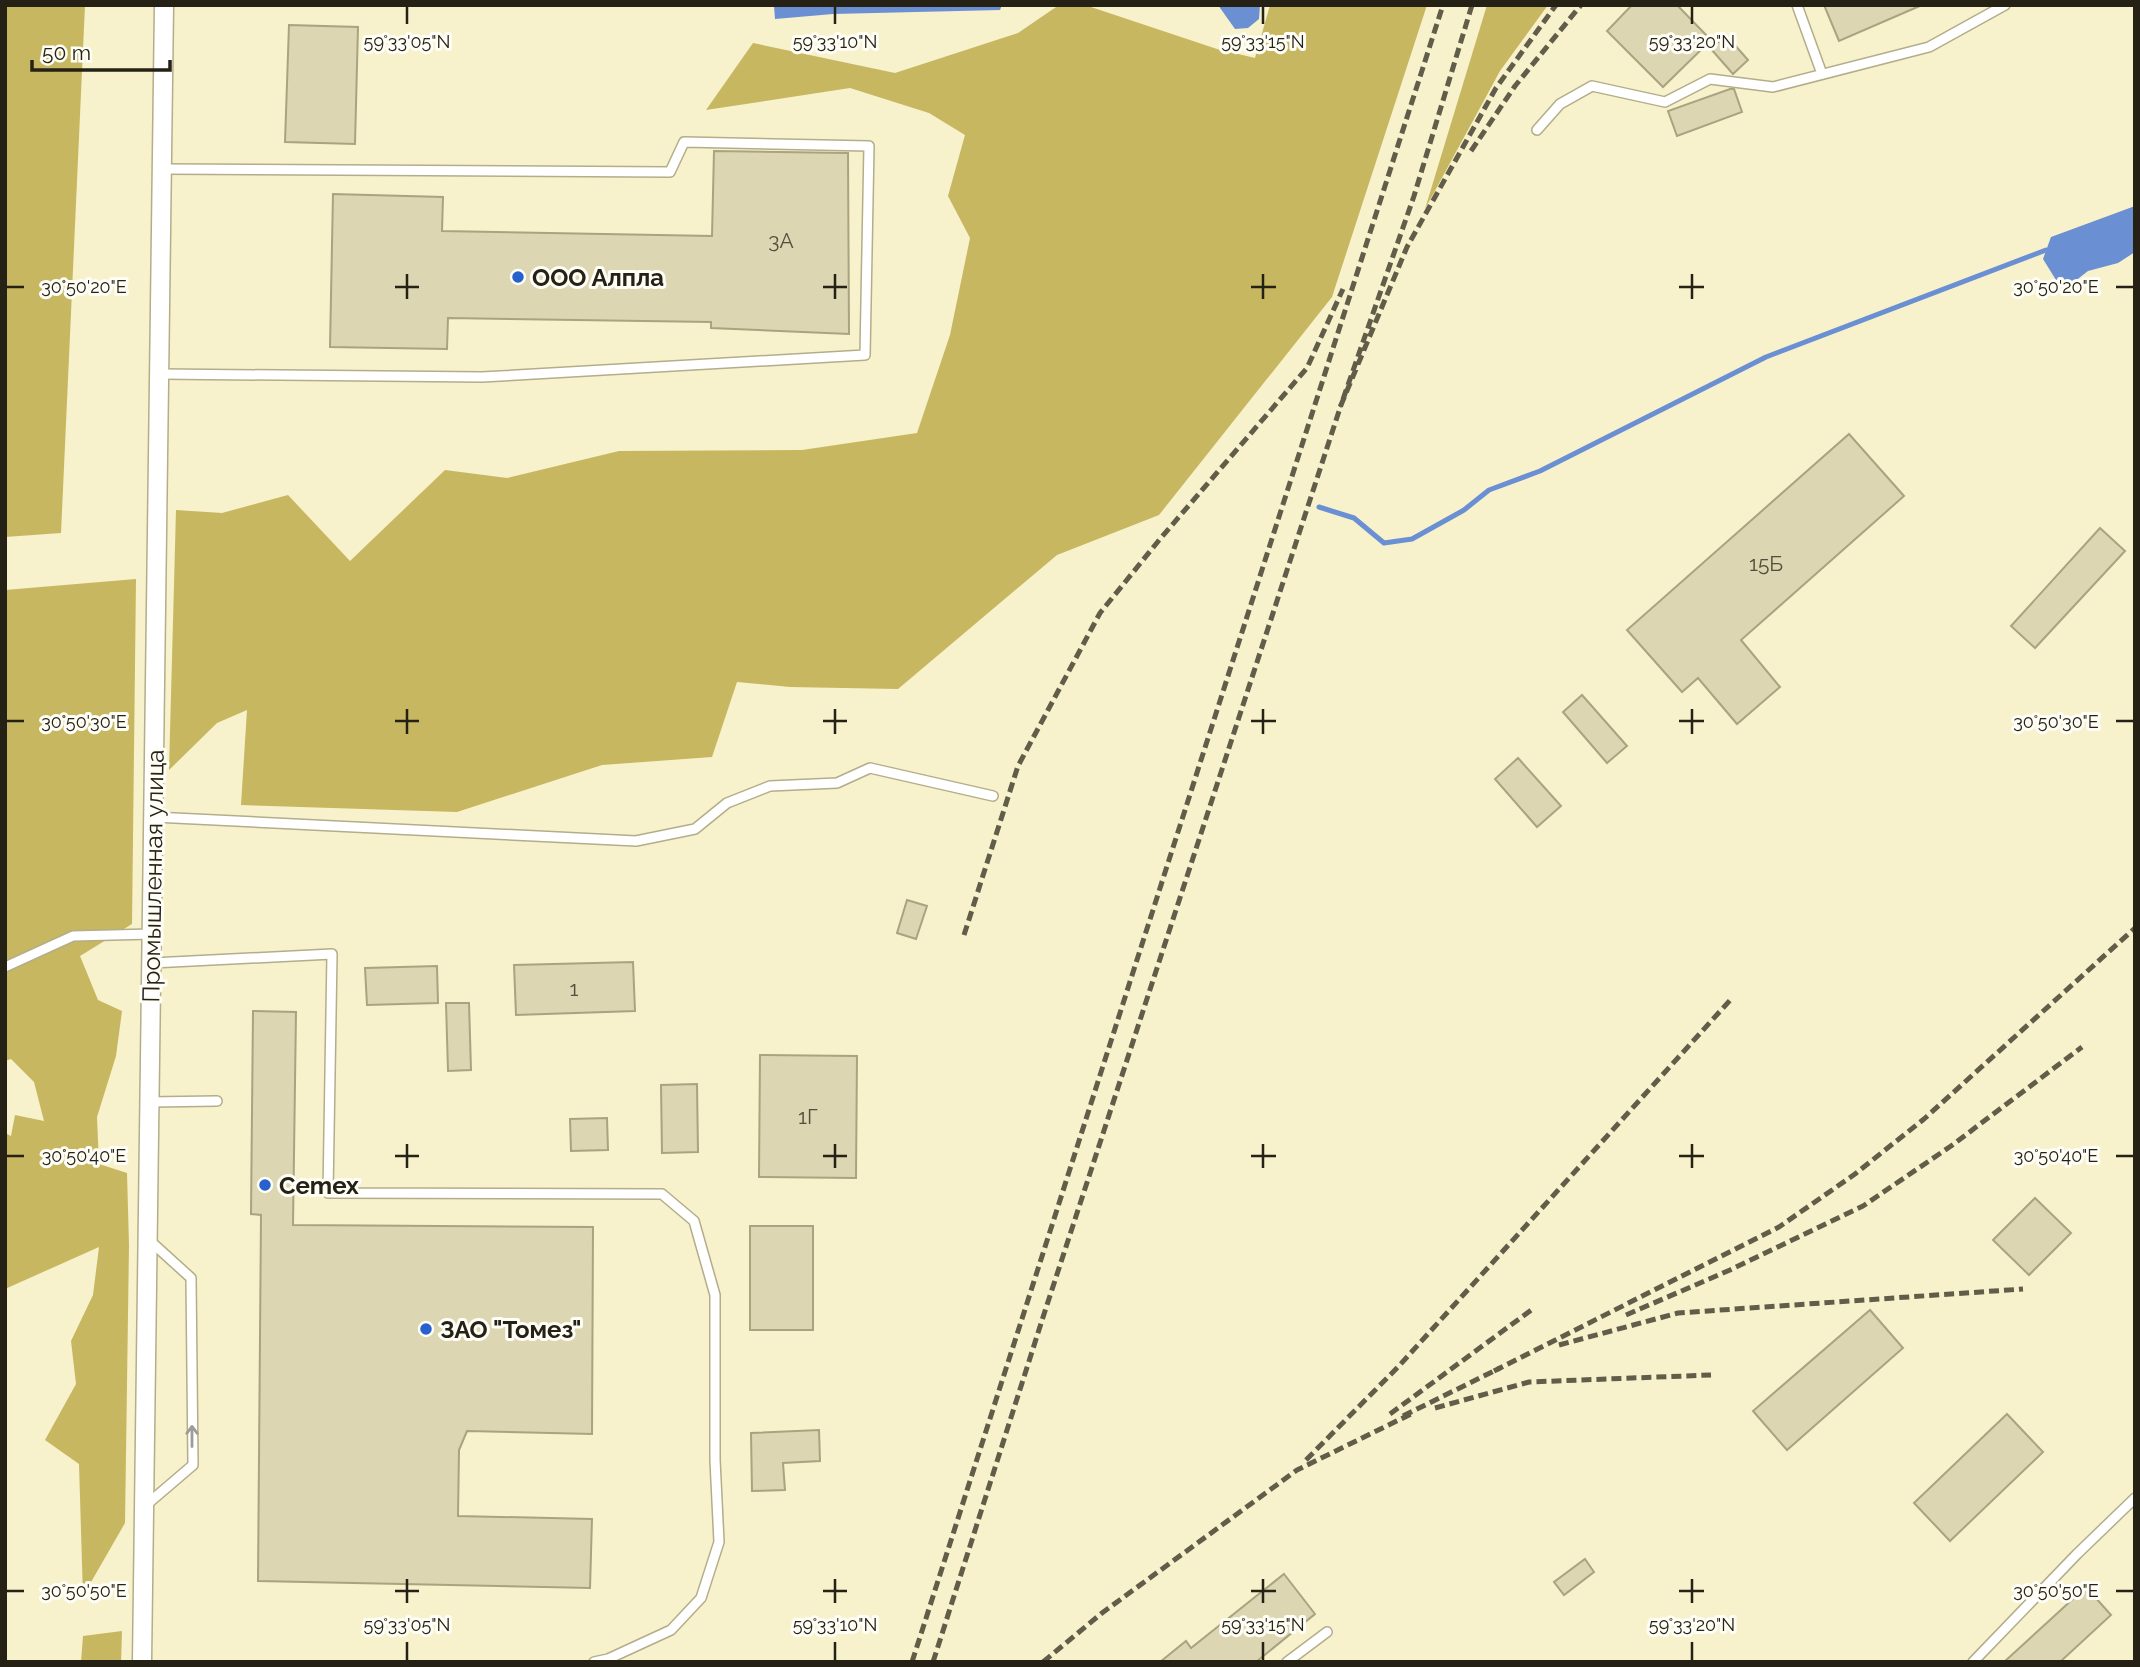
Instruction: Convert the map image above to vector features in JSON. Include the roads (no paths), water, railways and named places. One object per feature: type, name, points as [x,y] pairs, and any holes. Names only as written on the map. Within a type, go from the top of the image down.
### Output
[{"type":"street","name":"Промышленная улица","points":[[142,1662],[164,169],[164,5]]},
{"type":"lane","points":[[1797,5],[1822,74]]},
{"type":"lane","points":[[1537,130],[1560,104],[1592,86],[1665,102],[1710,79],[1773,87],[1929,47],[2005,5]]},
{"type":"lane","points":[[161,374],[482,377],[864,355],[869,146],[684,142],[670,172],[164,169]]},
{"type":"lane","points":[[154,817],[636,841],[695,829],[727,803],[770,786],[837,783],[870,768],[993,796]]},
{"type":"lane","points":[[5,967],[73,936],[152,934]]},
{"type":"lane","points":[[152,963],[332,954],[328,1193],[662,1194],[694,1221],[715,1295],[715,1460],[719,1542],[701,1598],[671,1630],[608,1659],[594,1662]]},
{"type":"lane","points":[[150,1102],[217,1101]]},
{"type":"lane","points":[[144,1507],[192,1465],[191,1278],[148,1239]]},
{"type":"lane","points":[[1973,1662],[2135,1498]]},
{"type":"lane","points":[[1287,1662],[1327,1632]]},
{"type":"water","points":[[1002,5],[1000,10],[833,14],[775,19],[774,6]]},
{"type":"water","points":[[1218,5],[1260,5],[1259,19],[1248,28],[1235,29]]},
{"type":"water","points":[[2135,206],[2135,252],[2118,263],[2088,271],[2070,285],[2056,280],[2043,259],[2051,237]]},
{"type":"waterway","points":[[1319,507],[1354,518],[1384,543],[1412,539],[1464,510],[1489,490],[1540,471],[1766,357],[2046,250]]},
{"type":"railway","points":[[912,1662],[1443,5]]},
{"type":"railway","points":[[1472,5],[1414,196],[1341,405],[1407,247],[1496,88],[1556,5]]},
{"type":"railway","points":[[1471,151],[1515,86],[1581,5]]},
{"type":"railway","points":[[964,935],[1018,766],[1100,613],[1307,368],[1343,289]]},
{"type":"railway","points":[[933,1662],[1341,405]]},
{"type":"railway","points":[[1494,1371],[1779,1227],[1855,1174],[1924,1119],[2135,928]]},
{"type":"railway","points":[[1306,1460],[1398,1367],[1733,997]]},
{"type":"railway","points":[[1626,1315],[1730,1270],[1863,1206],[1951,1146],[2082,1047]]},
{"type":"railway","points":[[1559,1345],[1678,1313],[2023,1289]]},
{"type":"railway","points":[[1390,1414],[1534,1308]]},
{"type":"railway","points":[[1403,1416],[1500,1368]]},
{"type":"railway","points":[[1435,1408],[1529,1382],[1711,1375]]},
{"type":"railway","points":[[1043,1662],[1102,1613],[1297,1470],[1411,1414]]},
{"type":"place","name":"ООО Алпла","points":[[518,277]]},
{"type":"place","name":"Cemex","points":[[265,1185]]},
{"type":"place","name":"ЗАО \"Томез\"","points":[[426,1329]]}]
